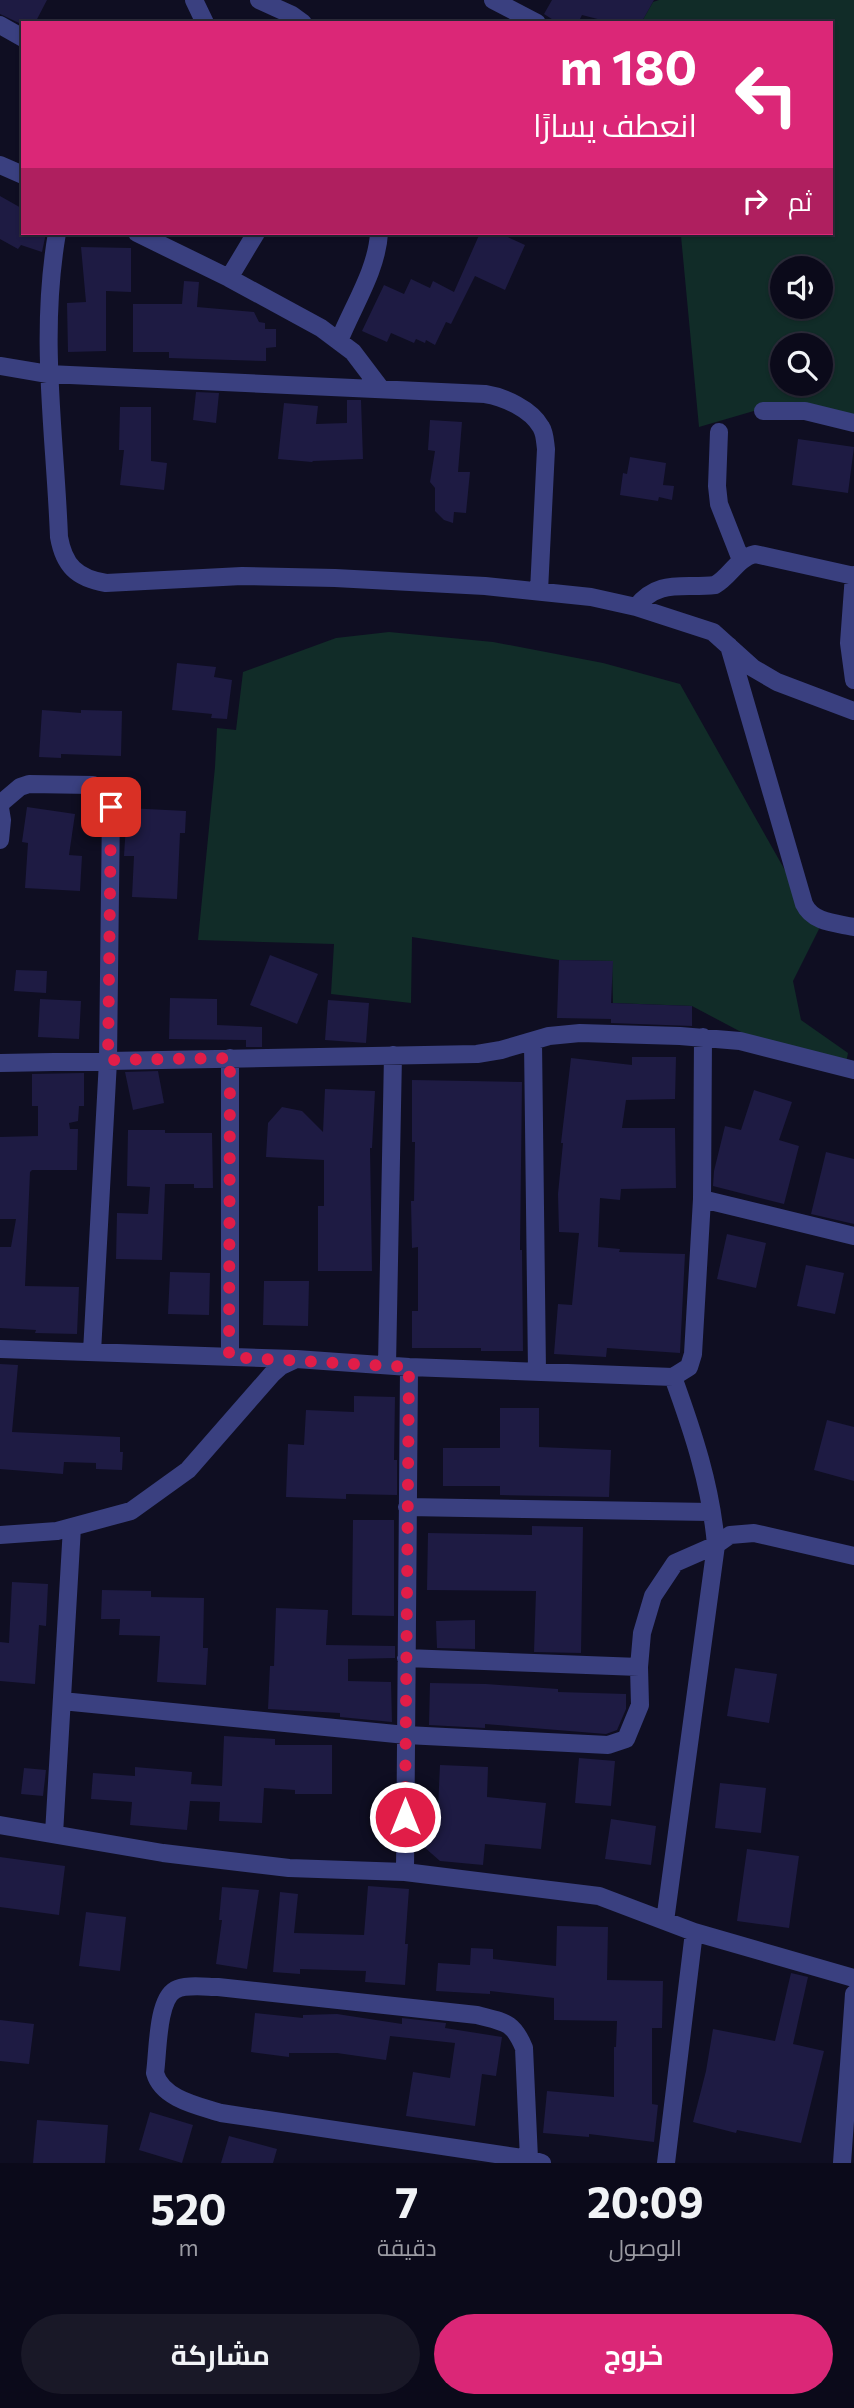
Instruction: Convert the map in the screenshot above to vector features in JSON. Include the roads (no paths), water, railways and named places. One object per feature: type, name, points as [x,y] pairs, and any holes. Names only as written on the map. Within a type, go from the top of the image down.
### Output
[{"type":"street","points":[[194,0],[204,21]]},
{"type":"street","points":[[259,0],[300,21]]},
{"type":"street","points":[[493,0],[533,21]]},
{"type":"street","points":[[0,25],[21,37]]},
{"type":"street","points":[[0,164],[21,174]]},
{"type":"street","points":[[57,235],[49,296],[48,374],[59,537],[63,556],[76,571],[92,581],[150,582],[242,576],[335,578],[539,591],[591,597],[636,607],[707,630],[728,643],[753,668],[777,682],[854,712]]},
{"type":"street","points":[[144,235],[162,240],[321,328],[363,364],[381,389]]},
{"type":"street","points":[[229,278],[255,235]]},
{"type":"street","points":[[339,341],[372,268],[379,235]]},
{"type":"street","points":[[0,366],[48,374],[492,395],[518,406],[542,428],[547,449],[539,591]]},
{"type":"street","points":[[763,411],[805,411],[854,423]]},
{"type":"street","points":[[719,432],[719,504],[741,560]]},
{"type":"street","points":[[636,607],[642,599],[659,589],[715,585],[741,560],[755,554],[854,575],[849,643],[854,680]]},
{"type":"street","points":[[728,643],[804,904],[807,910],[823,921],[854,927]]},
{"type":"street","points":[[0,840],[0,806],[20,787],[29,784],[93,785],[108,797],[111,820],[108,1060],[92,1352]]},
{"type":"street","points":[[0,1063],[477,1054],[550,1036],[580,1033],[703,1037],[740,1041],[854,1070]]},
{"type":"street","points":[[0,1349],[296,1359],[409,1367],[673,1377],[689,1367],[694,1354],[702,1199],[703,1037]]},
{"type":"street","points":[[533,1042],[537,1373]]},
{"type":"street","points":[[387,1365],[393,1055]]},
{"type":"street","points":[[229,1357],[230,1058]]},
{"type":"street","points":[[702,1199],[854,1236]]},
{"type":"street","points":[[0,1535],[57,1531],[131,1511],[188,1469],[272,1374],[296,1359]]},
{"type":"street","points":[[405,1872],[409,1367]]},
{"type":"street","points":[[664,1921],[716,1545],[696,1440],[673,1377]]},
{"type":"street","points":[[407,1507],[711,1512]]},
{"type":"street","points":[[54,1834],[72,1527]]},
{"type":"street","points":[[62,1701],[406,1735],[608,1745],[626,1738],[640,1705],[642,1633],[653,1596],[675,1563],[716,1545],[730,1535],[754,1533],[854,1556]]},
{"type":"street","points":[[406,1658],[639,1668]]},
{"type":"street","points":[[0,1825],[163,1853],[289,1868],[405,1872],[599,1896],[694,1932],[854,1978]]},
{"type":"street","points":[[666,2163],[694,1932]]},
{"type":"street","points":[[218,1987],[478,2015],[508,2023],[518,2032],[524,2048],[535,2161],[221,2113],[189,2102],[170,2093],[157,2081],[155,2073],[163,2008],[167,1996],[177,1988],[218,1987]]},
{"type":"street","points":[[842,2163],[854,1994]]}]
